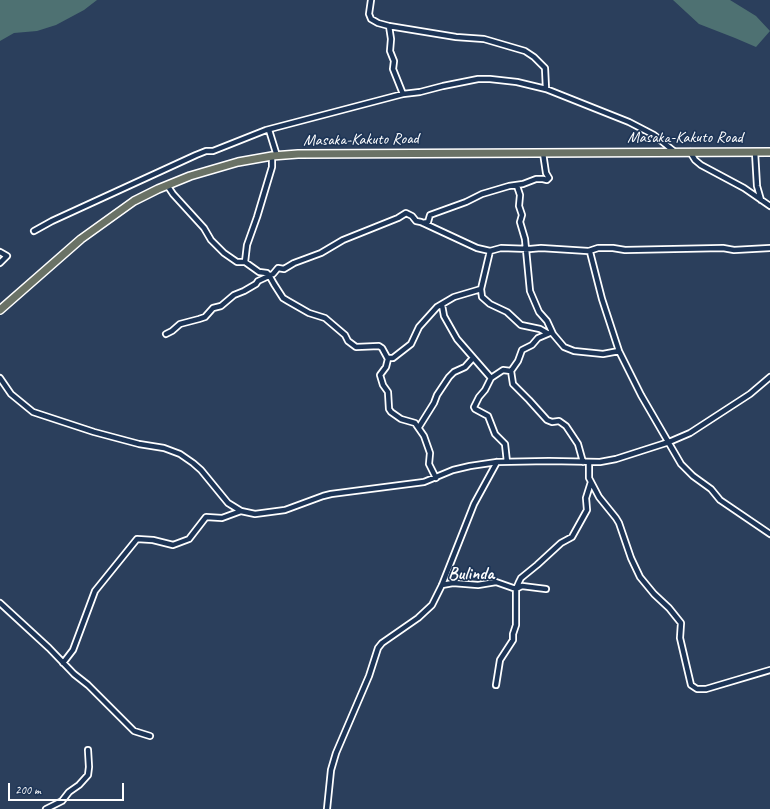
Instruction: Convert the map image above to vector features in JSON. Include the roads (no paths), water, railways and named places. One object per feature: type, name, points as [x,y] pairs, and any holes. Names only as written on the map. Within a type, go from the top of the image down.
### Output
[{"type":"highway","name":"Masaka-Kakuto Road","points":[[0,310],[81,239],[97,226],[134,201],[167,185],[211,169],[238,162],[298,154],[770,152]]},
{"type":"street","points":[[371,0],[368,14],[371,20],[378,23],[456,37],[484,39],[525,51],[534,57],[545,68],[546,89]]},
{"type":"street","points":[[389,26],[391,39],[390,51],[394,64],[393,69],[403,94]]},
{"type":"street","points":[[34,231],[52,221],[196,155],[206,152],[214,152],[250,136],[403,94],[483,79],[517,82],[546,89],[603,111],[641,128],[654,135],[675,152]]},
{"type":"street","points":[[245,262],[247,245],[257,217],[274,156],[269,130]]},
{"type":"street","points":[[690,152],[695,160],[701,165],[744,188],[770,206]]},
{"type":"street","points":[[755,152],[757,186],[761,200]]},
{"type":"street","points":[[423,223],[428,222],[432,214],[497,189],[508,186],[518,186],[536,179],[543,179],[546,181],[548,177],[543,153]]},
{"type":"street","points":[[167,185],[219,248],[237,262],[245,262],[259,272],[267,273],[288,301],[309,313],[325,318],[345,335],[348,341],[356,347],[379,346],[382,348],[388,359],[386,367],[380,375],[380,379],[383,387],[388,392],[389,409],[394,415],[401,419],[413,422],[419,427],[430,450],[429,464],[436,478]]},
{"type":"street","points":[[518,186],[520,196],[519,206],[522,216],[520,222],[525,239],[530,291],[539,312],[547,321],[550,332],[562,345],[570,350],[603,354],[619,351]]},
{"type":"street","points":[[166,334],[180,324],[205,316],[213,308],[221,306],[234,295],[244,291],[273,274],[278,268],[284,269],[294,263],[321,253],[343,240],[398,218],[406,213],[412,216],[416,221],[477,248],[490,252],[501,248],[541,248],[589,251],[598,248],[625,250],[723,248],[734,250],[770,248]]},
{"type":"street","points":[[589,251],[602,299],[619,351],[646,406],[681,464],[708,487],[720,500],[770,534]]},
{"type":"street","points":[[0,252],[6,256],[0,263]]},
{"type":"street","points":[[490,252],[481,289],[482,298],[490,304],[507,312],[521,325],[550,332]]},
{"type":"street","points":[[388,359],[393,358],[411,344],[419,327],[433,311],[454,297],[481,289]]},
{"type":"street","points":[[442,305],[447,321],[457,339],[491,378]]},
{"type":"street","points":[[550,332],[538,338],[532,345],[522,350],[518,361],[511,370],[513,384],[545,418],[552,422],[559,421],[570,431],[578,444],[583,462]]},
{"type":"street","points":[[419,427],[449,377],[454,372],[465,367],[473,358]]},
{"type":"street","points":[[507,462],[505,444],[495,434],[488,416],[474,408],[491,378],[503,370],[511,370]]},
{"type":"street","points":[[0,378],[11,394],[33,412],[94,432],[139,444],[164,448],[180,454],[193,462],[201,470],[228,503],[242,511],[255,514],[285,510],[327,495],[424,482],[447,472],[497,462],[549,460],[590,462],[616,459],[669,442],[690,433],[750,394],[770,377]]},
{"type":"street","points":[[327,809],[334,760],[369,676],[378,648],[382,642],[418,618],[432,605],[442,585],[474,504],[497,462]]},
{"type":"street","points":[[590,462],[589,478],[599,497],[619,523],[640,577],[681,623],[680,638],[691,685],[697,689],[706,688],[770,670]]},
{"type":"street","points":[[496,685],[500,660],[513,640],[516,625],[516,589],[521,578],[537,566],[561,544],[572,537],[587,510],[586,498],[591,482]]},
{"type":"street","points":[[63,662],[73,650],[95,591],[137,539],[153,540],[173,545],[189,539],[206,517],[222,518],[242,511]]},
{"type":"street","points":[[442,585],[452,583],[478,585],[496,582],[516,589],[522,586],[546,589]]},
{"type":"street","points":[[0,603],[134,730],[150,736]]},
{"type":"street","points":[[46,809],[62,801],[69,792],[79,785],[88,775],[90,767],[88,750]]},
{"type":"district","name":"Bulinda","points":[[471,574]]}]
